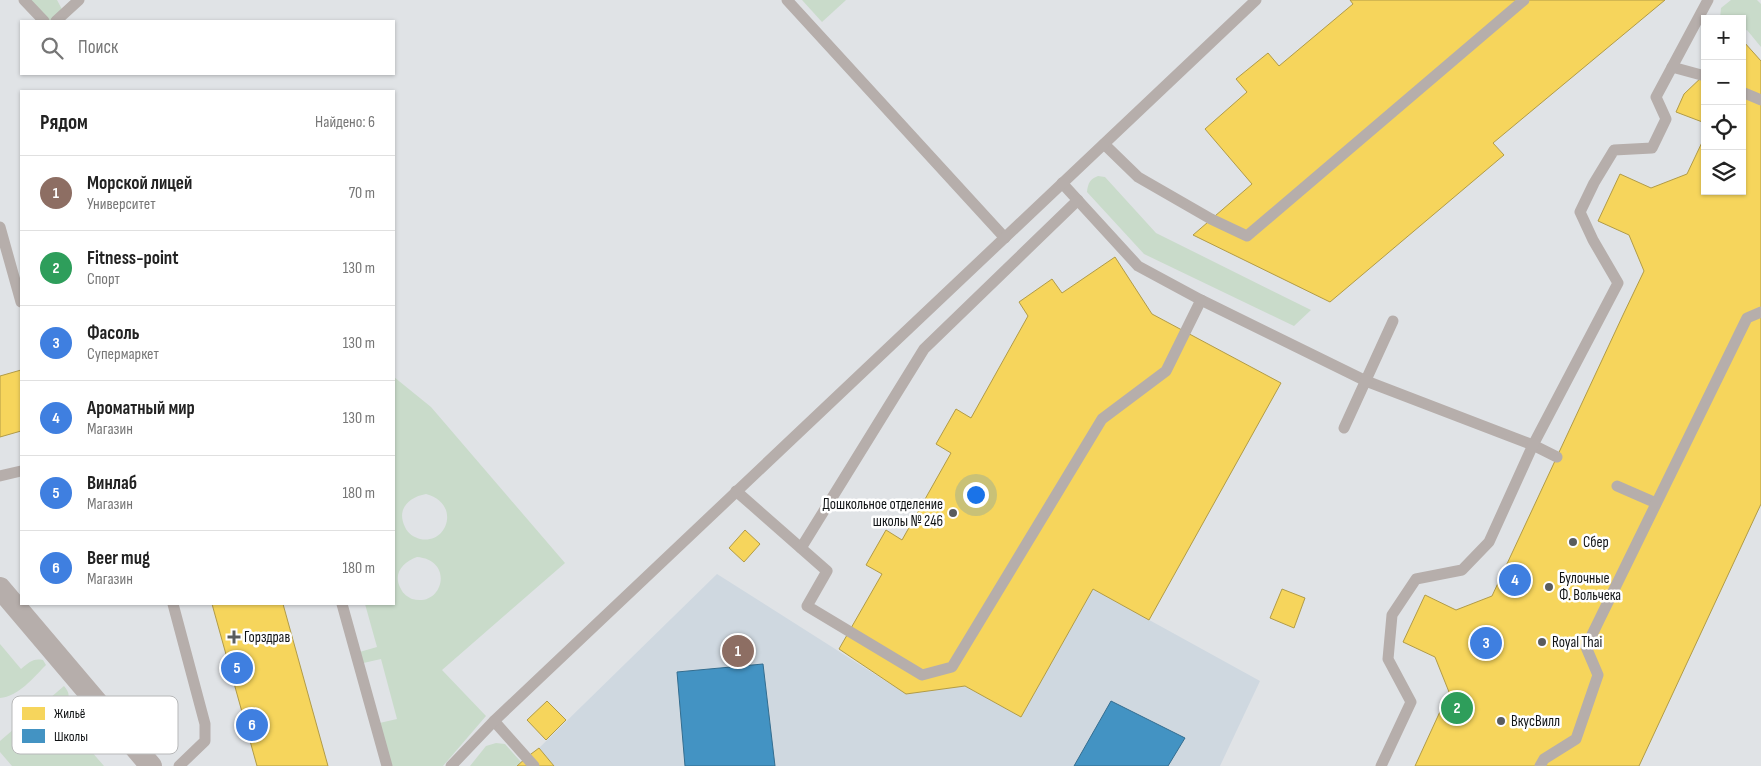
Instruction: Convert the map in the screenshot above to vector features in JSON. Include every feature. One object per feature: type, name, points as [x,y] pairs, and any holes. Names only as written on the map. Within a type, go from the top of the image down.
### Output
[{"type":"street","points":[[0,588],[92,696]]},
{"type":"street","points":[[141,754],[151,766]]},
{"type":"lane","points":[[24,0],[43,20]]},
{"type":"lane","points":[[57,20],[79,0]]},
{"type":"lane","points":[[787,0],[1005,238]]},
{"type":"lane","points":[[451,766],[494,721],[1256,0]]},
{"type":"lane","points":[[1104,144],[1138,177],[1211,219],[1247,236],[1524,0]]},
{"type":"lane","points":[[1381,766],[1411,702],[1388,659],[1392,615],[1416,579],[1462,570],[1488,542],[1534,445],[1618,283],[1593,240],[1580,212],[1594,183],[1614,150],[1652,148],[1666,119],[1656,97],[1708,0]]},
{"type":"lane","points":[[1672,67],[1701,75]]},
{"type":"lane","points":[[1746,94],[1761,100]]},
{"type":"lane","points":[[1062,183],[1138,266],[1201,300],[1366,381],[1534,445],[1557,457]]},
{"type":"lane","points":[[801,548],[924,349],[1078,200]]},
{"type":"lane","points":[[0,227],[20,298]]},
{"type":"lane","points":[[736,491],[827,571],[807,606],[922,675],[952,667],[1102,419],[1166,371],[1201,300]]},
{"type":"lane","points":[[1540,766],[1544,759],[1576,739],[1598,675],[1586,648],[1748,318],[1761,312]]},
{"type":"lane","points":[[1344,428],[1393,321]]},
{"type":"lane","points":[[0,476],[20,471]]},
{"type":"lane","points":[[1617,486],[1656,503]]},
{"type":"lane","points":[[173,605],[205,724],[205,741],[179,766]]},
{"type":"lane","points":[[342,605],[387,766]]},
{"type":"lane","points":[[494,721],[534,766]]},
{"type":"shaded area","points":[[717,574],[906,694],[965,686],[1021,717],[1093,589],[1260,681],[1220,766],[554,766],[539,748]]},
{"type":"green space","points":[[24,0],[57,0],[64,13],[57,20],[43,20]]},
{"type":"green space","points":[[802,0],[846,0],[822,22]]},
{"type":"green space","points":[[1731,0],[1757,0],[1761,4],[1761,47],[1746,30],[1746,15],[1720,15],[1721,8]]},
{"type":"green space","points":[[1098,176],[1105,177],[1156,233],[1311,310],[1294,326],[1144,254],[1087,192],[1090,182]]},
{"type":"green space","points":[[395,378],[431,407],[565,563],[442,670],[486,716],[443,766],[387,766],[375,724],[397,719],[381,659],[359,664],[356,653],[377,647],[365,605],[395,605]],"holes":[[[426,494],[437,499],[444,506],[447,514],[447,522],[443,530],[438,536],[430,539],[420,539],[413,536],[405,527],[402,515],[403,509],[414,498]],[[417,557],[429,560],[437,566],[440,574],[437,590],[431,597],[423,600],[412,599],[401,589],[398,578],[400,569],[407,562]]]},
{"type":"green space","points":[[0,644],[21,669],[31,661],[36,660],[43,660],[46,665],[19,690],[7,697],[0,698]]},
{"type":"green space","points":[[64,686],[69,696],[52,696]]},
{"type":"green space","points":[[12,731],[12,754],[94,754],[104,766],[12,766],[0,752],[0,741]]},
{"type":"green space","points":[[496,743],[505,744],[521,762],[517,766],[470,766],[486,746]]},
{"type":"building: Жильё","points":[[1350,0],[1665,0],[1493,143],[1504,155],[1330,302],[1193,235],[1252,184],[1205,129],[1247,92],[1236,79],[1268,53],[1279,66],[1353,4]]},
{"type":"building: Жильё","points":[[1746,44],[1761,61],[1761,504],[1639,766],[1415,766],[1449,692],[1435,657],[1403,642],[1425,595],[1456,610],[1492,596],[1644,271],[1629,235],[1598,221],[1620,174],[1651,188],[1687,174],[1701,144],[1701,195],[1746,195]]},
{"type":"building: Жильё","points":[[1701,78],[1701,121],[1676,112],[1684,94]]},
{"type":"building: Жильё","points":[[1115,257],[1152,314],[1281,383],[1149,620],[1093,589],[1021,717],[965,686],[906,694],[839,649],[882,574],[866,565],[886,530],[902,540],[951,453],[936,444],[956,409],[971,418],[1028,316],[1019,302],[1052,279],[1062,293]]},
{"type":"building: Жильё","points":[[20,370],[20,431],[0,437],[0,376]]},
{"type":"building: Жильё","points":[[745,530],[760,544],[744,562],[729,548]]},
{"type":"building: Жильё","points":[[1282,589],[1305,598],[1294,628],[1270,618]]},
{"type":"building: Жильё","points":[[212,605],[283,605],[328,766],[257,766]]},
{"type":"building: Жильё","points":[[547,701],[566,720],[546,740],[527,720]]},
{"type":"building: Жильё","points":[[539,748],[554,766],[517,766],[527,757]]},
{"type":"building: Школы","points":[[763,664],[775,766],[685,766],[677,672]]},
{"type":"building: Школы","points":[[1111,701],[1185,738],[1168,766],[1074,766]]},
{"type":"place","name":"Дошкольное отделение школы № 246","points":[[953,513]]},
{"type":"place","name":"Сбер","points":[[1573,542]]},
{"type":"place","name":"Ароматный мир","points":[[1515,580]]},
{"type":"place","name":"Булочные Ф. Вольчека","points":[[1549,587]]},
{"type":"place","name":"Горздрав","points":[[234,637]]},
{"type":"place","name":"Royal Thai","points":[[1542,642]]},
{"type":"place","name":"Фасоль","points":[[1486,643]]},
{"type":"place","name":"Морской лицей","points":[[738,651]]},
{"type":"place","name":"Винлаб","points":[[237,668]]},
{"type":"place","name":"Fitness-point","points":[[1457,708]]},
{"type":"place","name":"ВкусВилл","points":[[1501,721]]},
{"type":"place","name":"Beer mug","points":[[252,725]]}]
